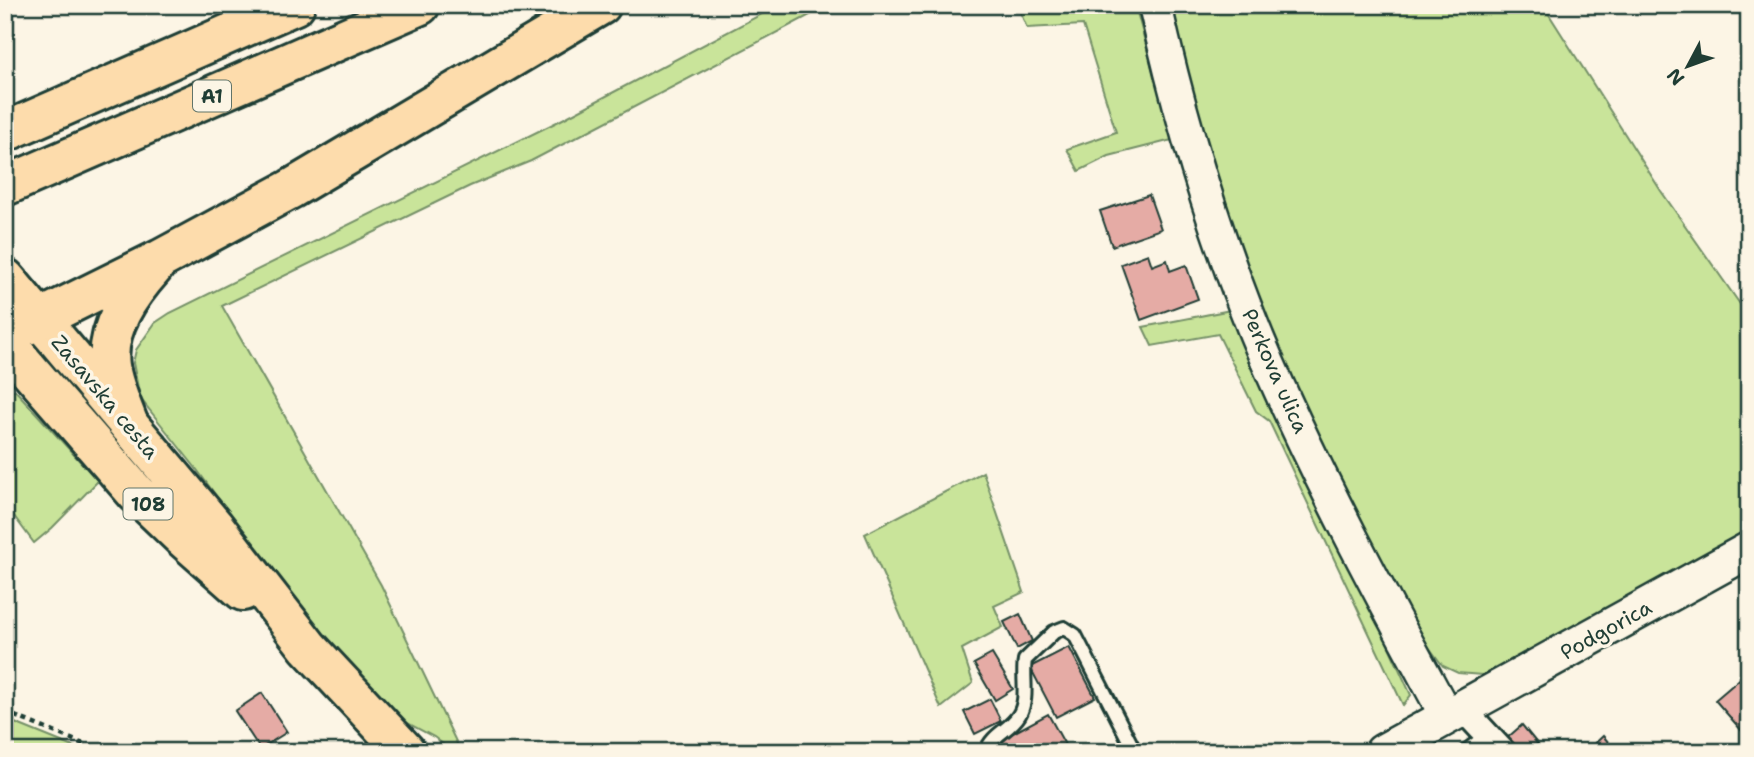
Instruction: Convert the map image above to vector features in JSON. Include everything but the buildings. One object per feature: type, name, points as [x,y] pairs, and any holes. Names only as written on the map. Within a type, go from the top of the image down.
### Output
[{"type":"main road","name":"A1","points":[[5,132],[295,5]]},
{"type":"main road","name":"A1","points":[[5,186],[420,5]]},
{"type":"main road","points":[[5,336],[161,259],[291,189],[601,5]]},
{"type":"main road","points":[[129,425],[110,365],[111,337],[122,308],[161,259]]},
{"type":"main road","name":"Zasavska cesta","points":[[6,279],[214,526],[308,647],[406,752]]},
{"type":"main road","name":"Zasavska cesta","points":[[5,342],[136,493],[308,647]]},
{"type":"main road","name":"Podgorica","points":[[1383,752],[1749,551]]},
{"type":"street","name":"Perkova ulica","points":[[1155,5],[1164,47],[1209,205],[1268,362],[1374,582],[1455,713]]},
{"type":"street","points":[[1455,713],[1495,744]]},
{"type":"lane","points":[[986,752],[991,740],[1019,715],[1023,703],[1025,660],[1055,632],[1064,628],[1075,635],[1135,752]]},
{"type":"lane","points":[[1465,752],[1495,744]]},
{"type":"path","points":[[5,712],[103,752]]},
{"type":"green space","points":[[779,5],[829,5],[531,161],[470,186],[222,306],[381,585],[461,752],[453,752],[434,737],[396,717],[297,606],[195,467],[140,398],[133,363],[136,350],[155,323],[170,313],[559,121]]},
{"type":"green space","points":[[1017,5],[1135,5],[1172,140],[1109,156],[1079,171],[1067,149],[1116,132],[1083,25],[1027,28]]},
{"type":"green space","points":[[1169,5],[1543,5],[1661,191],[1749,317],[1749,532],[1532,654],[1482,675],[1458,673],[1443,666],[1425,642],[1311,428],[1277,353],[1222,203]]},
{"type":"green space","points":[[1231,310],[1411,695],[1403,705],[1269,421],[1256,411],[1218,334],[1152,346],[1143,327]]},
{"type":"green space","points":[[15,390],[98,481],[34,543],[5,504],[5,394]]},
{"type":"green space","points":[[983,472],[1024,592],[994,606],[1003,627],[962,649],[973,683],[941,708],[865,534]]},
{"type":"green space","points":[[5,719],[86,752],[5,752]]}]
